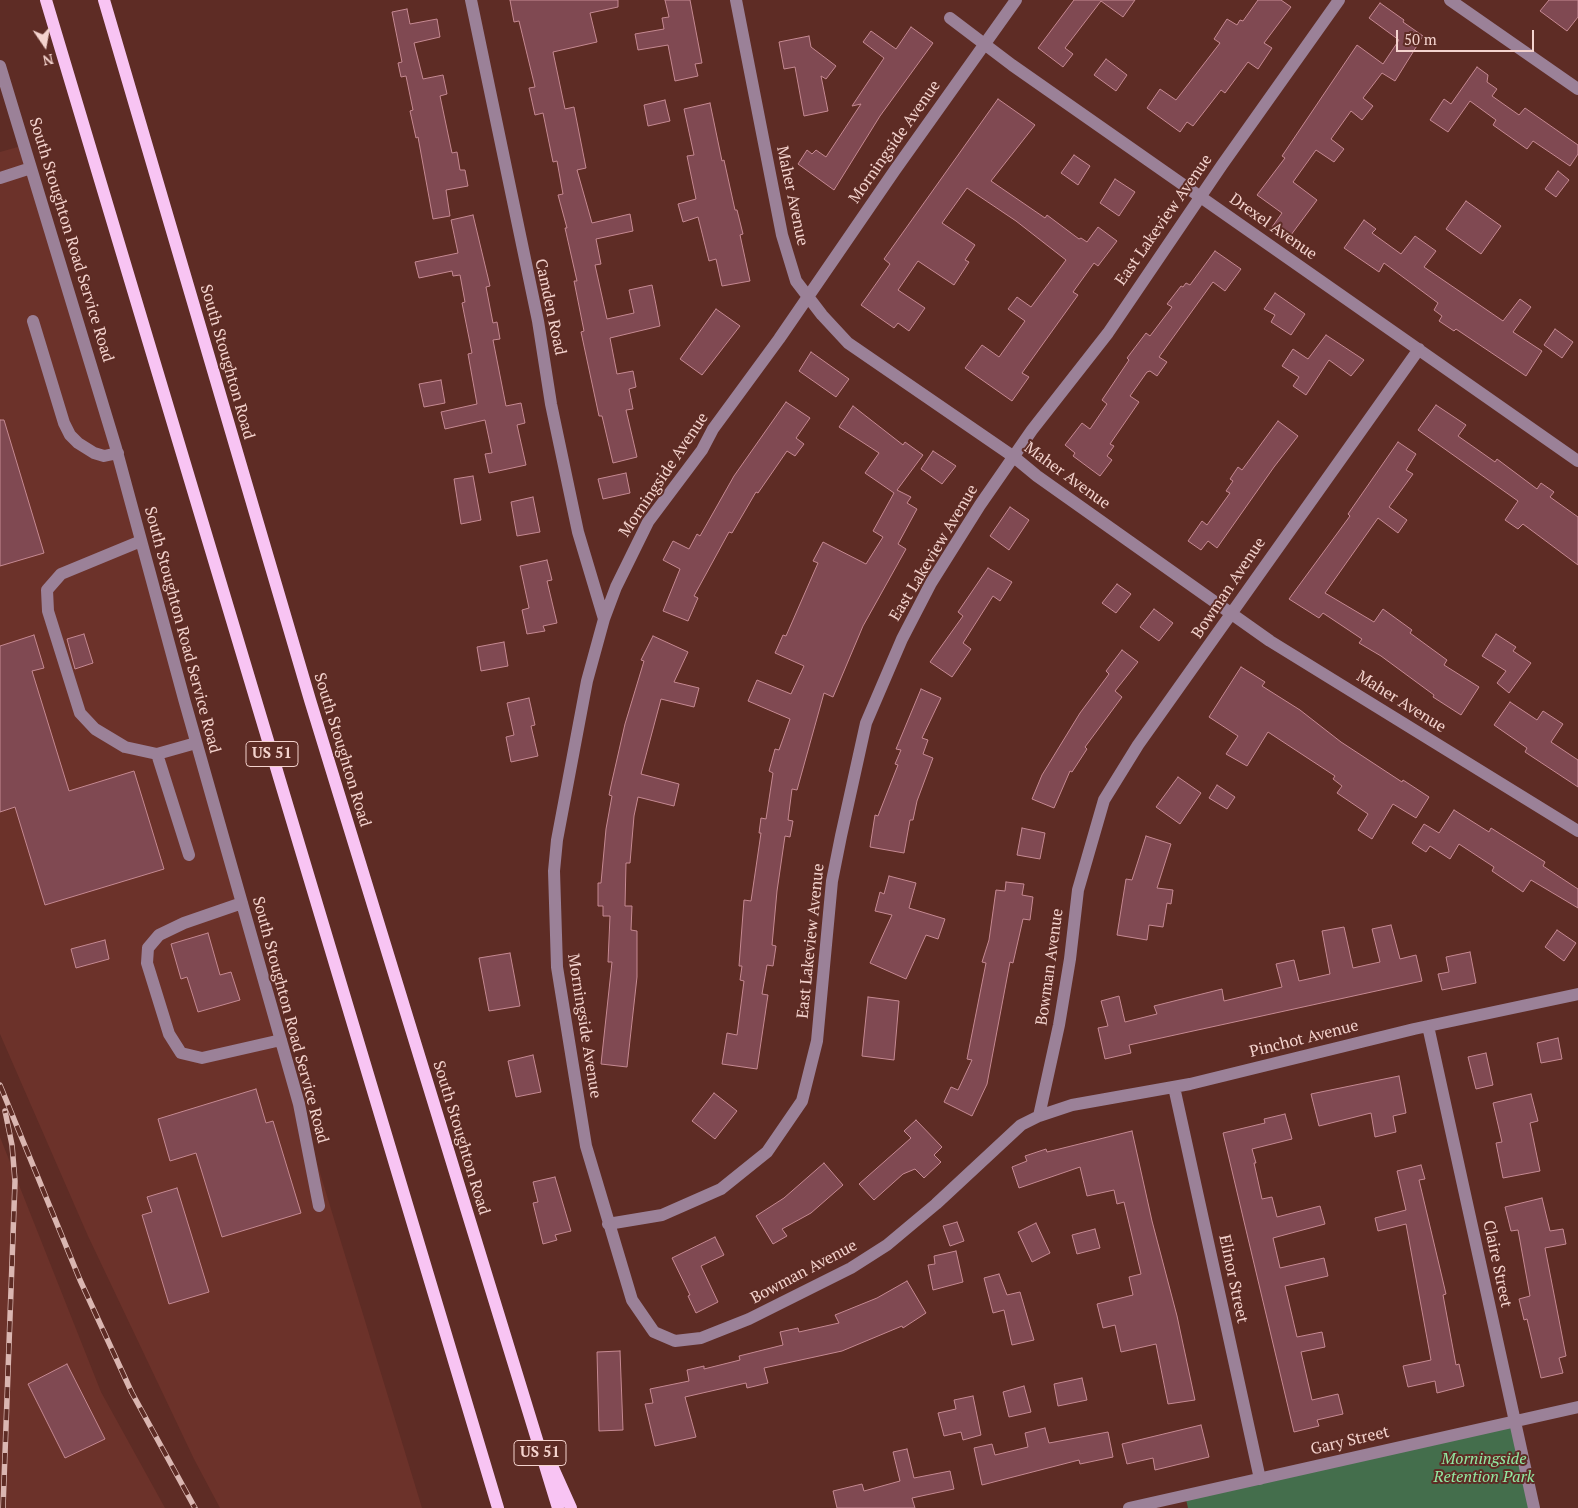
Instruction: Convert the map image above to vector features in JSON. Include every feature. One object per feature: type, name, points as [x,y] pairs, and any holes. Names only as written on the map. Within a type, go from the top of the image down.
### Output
[{"type":"main road","name":"US 51","points":[[46,0],[498,1508]]},
{"type":"main road","name":"South Stoughton Road","points":[[104,0],[310,700],[522,1397],[558,1508]]},
{"type":"main road","points":[[522,1397],[571,1508]]},
{"type":"street","name":"Camden Road","points":[[470,0],[538,321],[551,404],[578,532],[604,619]]},
{"type":"street","name":"Maher Avenue","points":[[736,0],[782,236],[796,281],[808,298],[848,343],[1014,457],[1036,476],[1270,641],[1578,831]]},
{"type":"street","name":"Morningside Avenue","points":[[608,1224],[586,1146],[557,967],[554,871],[560,815],[579,719],[604,619],[616,587],[648,522],[702,450],[712,429],[808,298],[894,170],[1016,0]]},
{"type":"street","name":"East Lakeview Avenue","points":[[608,1224],[662,1215],[721,1189],[767,1152],[802,1101],[817,1041],[832,881],[866,723],[902,639],[931,583],[980,505],[1032,430],[1108,333],[1143,277],[1202,197],[1222,165],[1340,0]]},
{"type":"street","points":[[1450,0],[1578,89]]},
{"type":"street","name":"Drexel Avenue","points":[[950,18],[1012,65],[1578,461]]},
{"type":"street","name":"South Stoughton Road Service Road","points":[[0,66],[118,453],[140,541],[196,743],[299,1104],[319,1206]]},
{"type":"street","points":[[0,178],[31,168]]},
{"type":"street","points":[[33,321],[64,424],[70,434],[78,443],[94,453],[104,456],[118,453]]},
{"type":"street","name":"Bowman Avenue","points":[[608,1224],[632,1300],[654,1332],[675,1341],[701,1338],[805,1292],[851,1268],[888,1245],[936,1204],[1020,1125],[1039,1116],[1059,1025],[1070,959],[1078,890],[1104,800],[1138,745],[1232,614],[1277,546],[1419,349]]},
{"type":"street","points":[[140,541],[61,574],[47,590],[48,611],[80,713],[95,729],[125,747],[156,754],[196,743]]},
{"type":"street","points":[[156,754],[189,855]]},
{"type":"street","points":[[242,904],[184,923],[159,935],[148,948],[147,962],[169,1034],[181,1053],[202,1058],[281,1040]]},
{"type":"street","name":"Pinchot Avenue","points":[[1039,1116],[1072,1105],[1174,1087],[1428,1026],[1578,994]]},
{"type":"street","name":"Claire Street","points":[[1428,1026],[1534,1508]]},
{"type":"street","name":"Elinor Street","points":[[1174,1087],[1260,1479]]},
{"type":"street","name":"Gary Street","points":[[1129,1508],[1578,1407]]},
{"type":"shaded area","points":[[25,145],[299,1104],[422,1508],[220,1508],[194,1459],[88,1236],[0,1034],[0,152]]},
{"type":"shaded area","points":[[0,1137],[101,1392],[165,1508],[0,1508]]},
{"type":"green space","name":"Morningside Retention Park","points":[[1515,1421],[1534,1508],[1188,1508],[1185,1495]]},
{"type":"building","points":[[510,0],[618,0],[618,7],[590,13],[597,42],[553,52],[565,109],[574,107],[586,168],[577,170],[592,223],[630,214],[633,231],[596,239],[601,264],[595,265],[607,319],[634,313],[629,290],[652,285],[660,326],[610,338],[617,374],[633,371],[636,387],[629,389],[633,409],[626,410],[637,457],[613,463],[602,416],[599,416],[581,332],[584,331],[574,281],[577,281],[565,228],[567,228],[558,195],[563,194],[557,161],[553,162],[543,113],[535,115],[529,88],[535,87],[519,21],[514,22]]},
{"type":"building","points":[[665,0],[690,0],[702,63],[695,64],[698,76],[675,81],[668,45],[638,50],[635,34],[664,29],[662,18],[669,17]]},
{"type":"building","points":[[1074,0],[1135,0],[1123,17],[1101,1],[1065,48],[1073,54],[1063,67],[1038,48]]},
{"type":"building","points":[[1258,0],[1281,0],[1291,7],[1264,43],[1272,48],[1258,69],[1248,62],[1225,93],[1221,90],[1193,126],[1187,122],[1180,132],[1147,108],[1160,89],[1176,100],[1220,43],[1214,39],[1227,19],[1237,25],[1240,20],[1243,21]]},
{"type":"building","points":[[1549,0],[1578,0],[1578,17],[1567,31],[1540,11]]},
{"type":"building","points":[[1380,3],[1423,36],[1395,81],[1382,73],[1363,98],[1373,106],[1362,120],[1351,111],[1331,139],[1344,149],[1334,162],[1316,150],[1293,182],[1317,200],[1288,239],[1272,227],[1282,213],[1257,195],[1285,158],[1282,156],[1357,45],[1383,64],[1399,40],[1369,18]]},
{"type":"building","points":[[407,9],[410,24],[437,19],[440,37],[414,43],[423,79],[443,75],[447,94],[440,96],[452,153],[457,152],[460,170],[465,170],[468,186],[446,190],[450,216],[433,219],[418,137],[416,138],[410,111],[413,110],[406,76],[401,77],[398,63],[402,62],[392,12]]},
{"type":"building","points":[[911,27],[933,43],[880,116],[834,190],[798,164],[807,150],[812,154],[816,150],[826,157],[861,104],[852,106],[884,58],[863,42],[871,31],[896,49]]},
{"type":"building","points":[[809,36],[811,47],[836,66],[826,79],[821,76],[828,111],[804,116],[795,67],[784,69],[779,42]]},
{"type":"building","points":[[1106,59],[1127,75],[1116,91],[1094,75]]},
{"type":"building","points":[[1477,67],[1488,75],[1487,82],[1497,89],[1492,96],[1519,115],[1525,108],[1578,145],[1578,154],[1570,166],[1533,141],[1527,149],[1493,125],[1496,120],[1470,101],[1448,132],[1430,120],[1444,99],[1451,104]]},
{"type":"building","points":[[998,99],[1035,125],[991,181],[1045,218],[1047,215],[1079,239],[1081,238],[1087,242],[1098,227],[1117,241],[1098,266],[1094,263],[1073,292],[1078,295],[1022,373],[1029,377],[1012,401],[965,368],[982,345],[999,357],[1025,321],[1008,309],[1017,297],[1031,307],[1066,260],[1016,221],[967,188],[942,223],[975,245],[965,260],[969,262],[954,285],[918,261],[898,290],[925,308],[909,331],[898,323],[894,328],[861,305],[890,264],[884,259]]},
{"type":"building","points":[[665,100],[670,121],[648,126],[644,105]]},
{"type":"building","points":[[710,103],[722,161],[724,160],[735,210],[737,210],[743,234],[740,235],[750,281],[722,286],[716,259],[709,261],[698,217],[683,222],[678,204],[696,199],[687,156],[694,155],[684,109]]},
{"type":"building","points":[[1074,155],[1090,166],[1078,185],[1061,173]]},
{"type":"building","points":[[1558,171],[1569,180],[1556,197],[1545,189]]},
{"type":"building","points":[[1115,179],[1135,192],[1119,216],[1100,203]]},
{"type":"building","points":[[1466,201],[1501,226],[1481,254],[1446,229]]},
{"type":"building","points":[[473,215],[490,286],[486,287],[493,323],[497,322],[500,339],[493,340],[506,406],[521,403],[525,423],[517,425],[526,465],[489,473],[485,454],[492,453],[485,420],[445,429],[441,412],[477,404],[468,354],[472,353],[462,303],[465,302],[460,275],[453,276],[452,271],[419,278],[415,262],[458,253],[451,220]]},
{"type":"building","points":[[1364,220],[1376,229],[1372,233],[1401,254],[1415,236],[1436,251],[1424,267],[1503,321],[1520,299],[1531,307],[1513,332],[1542,351],[1526,376],[1456,329],[1454,331],[1439,321],[1442,316],[1434,310],[1438,303],[1384,263],[1379,272],[1344,248]]},
{"type":"building","points":[[1215,251],[1241,269],[1225,291],[1213,282],[1159,357],[1167,362],[1157,376],[1150,371],[1147,372],[1130,396],[1139,402],[1110,444],[1114,446],[1107,456],[1112,460],[1100,476],[1073,456],[1075,453],[1065,445],[1082,423],[1090,429],[1107,404],[1102,400],[1129,360],[1127,358],[1146,333],[1150,336],[1172,307],[1167,304],[1181,286],[1183,287],[1186,283],[1190,285]]},
{"type":"building","points":[[1275,293],[1305,314],[1291,335],[1271,322],[1275,315],[1264,309]]},
{"type":"building","points":[[716,309],[740,326],[702,375],[680,359]]},
{"type":"building","points":[[1555,329],[1573,342],[1562,358],[1544,345]]},
{"type":"building","points":[[1326,335],[1364,360],[1351,376],[1329,360],[1306,395],[1293,386],[1299,377],[1282,366],[1293,349],[1308,359]]},
{"type":"building","points":[[811,352],[849,379],[836,397],[799,371]]},
{"type":"building","points":[[441,380],[445,403],[424,407],[419,384]]},
{"type":"building","points":[[786,402],[810,418],[796,438],[804,444],[795,456],[787,451],[758,493],[756,492],[732,533],[729,532],[694,596],[698,598],[688,621],[663,611],[680,569],[663,560],[673,541],[689,549],[697,534],[700,536],[734,476]]},
{"type":"building","points":[[1436,405],[1466,425],[1458,436],[1495,462],[1497,459],[1537,489],[1541,483],[1554,492],[1550,497],[1578,517],[1578,565],[1523,524],[1518,529],[1505,520],[1518,501],[1418,430]]},
{"type":"building","points":[[853,406],[903,445],[905,442],[923,455],[897,490],[911,497],[907,503],[917,509],[898,544],[906,549],[863,626],[833,697],[824,693],[797,790],[792,789],[788,820],[793,821],[790,837],[785,836],[777,891],[772,945],[776,946],[773,966],[767,965],[762,994],[768,995],[757,1069],[722,1064],[727,1033],[737,1035],[744,981],[740,980],[742,966],[739,966],[744,900],[751,901],[761,833],[759,833],[761,818],[766,819],[773,773],[769,771],[775,749],[779,750],[790,719],[748,701],[757,680],[791,694],[804,666],[775,653],[783,635],[786,636],[818,563],[813,561],[823,542],[866,564],[883,537],[873,531],[894,493],[865,473],[879,453],[839,427]]},
{"type":"building","points":[[0,420],[4,420],[44,553],[0,566]]},
{"type":"building","points":[[1278,421],[1298,436],[1217,548],[1208,541],[1201,550],[1188,541],[1202,521],[1207,525],[1230,493],[1226,491],[1233,481],[1230,479],[1238,467],[1242,470]]},
{"type":"building","points":[[1398,442],[1416,454],[1406,470],[1413,474],[1389,507],[1407,520],[1398,533],[1378,518],[1325,593],[1374,622],[1383,609],[1412,630],[1410,633],[1447,660],[1444,665],[1479,687],[1461,715],[1433,697],[1434,695],[1381,656],[1359,643],[1362,639],[1323,613],[1319,618],[1289,599],[1350,516],[1348,514]]},
{"type":"building","points":[[933,451],[956,466],[942,484],[921,469]]},
{"type":"building","points":[[626,473],[630,493],[603,499],[598,479]]},
{"type":"building","points":[[473,476],[481,520],[461,524],[454,479]]},
{"type":"building","points":[[533,497],[540,532],[517,536],[511,502]]},
{"type":"building","points":[[1010,507],[1029,520],[1009,550],[990,536]]},
{"type":"building","points":[[547,560],[552,580],[547,581],[557,623],[543,626],[545,631],[527,634],[522,610],[529,608],[520,566]]},
{"type":"building","points":[[988,568],[1012,582],[1000,601],[993,596],[963,643],[971,649],[952,677],[930,662],[963,616],[958,612]]},
{"type":"building","points":[[1117,584],[1131,594],[1116,613],[1102,603]]},
{"type":"building","points":[[1154,609],[1173,623],[1159,641],[1140,627]]},
{"type":"building","points":[[84,634],[93,663],[75,669],[67,639]]},
{"type":"building","points":[[1496,634],[1516,647],[1513,651],[1531,663],[1509,693],[1497,683],[1506,671],[1482,656]]},
{"type":"building","points":[[34,635],[44,668],[32,671],[69,791],[134,771],[164,869],[45,905],[15,807],[0,812],[0,646]]},
{"type":"building","points":[[653,636],[688,652],[674,682],[699,688],[694,707],[661,699],[641,774],[679,784],[674,806],[638,797],[634,816],[630,863],[626,863],[625,906],[632,906],[631,930],[637,931],[637,977],[627,1067],[601,1064],[612,962],[608,962],[610,916],[603,916],[603,906],[598,906],[598,883],[601,883],[606,829],[612,796],[609,795],[612,781],[625,724],[644,661],[641,660]]},
{"type":"building","points":[[504,642],[508,666],[481,671],[477,647]]},
{"type":"building","points":[[1122,650],[1138,662],[1115,691],[1122,697],[1085,747],[1087,749],[1072,772],[1070,771],[1054,808],[1032,799],[1042,775],[1080,713],[1109,674],[1106,671]]},
{"type":"building","points":[[1241,667],[1265,682],[1262,686],[1300,710],[1341,742],[1402,782],[1403,780],[1429,797],[1416,818],[1393,804],[1372,839],[1358,830],[1368,814],[1337,793],[1342,786],[1333,779],[1335,776],[1268,732],[1247,766],[1226,754],[1238,736],[1209,717]]},
{"type":"building","points":[[921,689],[941,698],[922,738],[928,740],[923,754],[933,758],[917,801],[913,820],[910,820],[904,853],[870,847],[875,815],[878,816],[898,765],[895,764],[901,750],[896,749]]},
{"type":"building","points":[[529,698],[535,725],[531,726],[538,756],[511,762],[506,737],[514,735],[507,703]]},
{"type":"building","points":[[1510,702],[1537,720],[1543,711],[1563,724],[1551,742],[1578,760],[1578,787],[1525,752],[1527,748],[1494,725]]},
{"type":"building","points":[[1178,777],[1201,793],[1180,824],[1156,807]]},
{"type":"building","points":[[1217,785],[1235,797],[1227,809],[1209,798]]},
{"type":"building","points":[[1454,810],[1489,832],[1491,828],[1545,862],[1543,866],[1578,889],[1578,908],[1531,880],[1523,892],[1492,871],[1494,867],[1459,844],[1450,859],[1430,846],[1426,852],[1412,843],[1424,824],[1439,833]]},
{"type":"building","points":[[1022,828],[1045,833],[1040,859],[1017,855]]},
{"type":"building","points":[[1146,836],[1171,844],[1157,888],[1173,890],[1171,904],[1167,903],[1163,927],[1149,925],[1147,940],[1117,935],[1126,879],[1132,880]]},
{"type":"building","points":[[889,876],[916,883],[909,908],[945,919],[938,939],[926,935],[906,979],[870,963],[892,915],[875,911],[880,892],[884,894]]},
{"type":"building","points":[[1006,882],[1024,884],[1022,895],[1033,897],[1030,920],[1023,919],[1013,963],[1010,962],[987,1084],[972,1116],[944,1102],[951,1087],[958,1090],[972,1060],[967,1059],[986,963],[982,962],[989,940],[996,890],[1005,891]]},
{"type":"building","points":[[1391,925],[1400,959],[1416,955],[1422,981],[1129,1045],[1131,1053],[1105,1059],[1098,1028],[1108,1026],[1101,1001],[1119,996],[1125,1022],[1157,1014],[1154,1006],[1222,989],[1224,1001],[1282,987],[1276,964],[1294,960],[1299,981],[1330,974],[1322,931],[1344,927],[1353,968],[1380,962],[1372,929]]},
{"type":"building","points":[[1557,930],[1576,943],[1564,961],[1545,947]]},
{"type":"building","points":[[208,933],[220,975],[231,972],[240,1000],[198,1012],[187,977],[181,979],[171,944]]},
{"type":"building","points":[[105,940],[109,959],[76,968],[71,949]]},
{"type":"building","points":[[1470,952],[1476,983],[1442,990],[1438,974],[1449,972],[1446,957]]},
{"type":"building","points":[[510,953],[520,1006],[489,1011],[479,958]]},
{"type":"building","points":[[868,997],[899,1001],[894,1060],[862,1056]]},
{"type":"building","points":[[1558,1038],[1562,1059],[1541,1063],[1537,1043]]},
{"type":"building","points":[[1486,1053],[1493,1085],[1476,1089],[1468,1057]]},
{"type":"building","points":[[533,1055],[541,1092],[516,1097],[508,1061]]},
{"type":"building","points":[[1399,1076],[1406,1113],[1393,1116],[1396,1132],[1375,1137],[1371,1113],[1319,1126],[1311,1094]]},
{"type":"building","points":[[256,1089],[266,1123],[273,1121],[301,1213],[222,1237],[196,1153],[170,1161],[158,1119]]},
{"type":"building","points":[[714,1093],[737,1111],[715,1139],[692,1121]]},
{"type":"building","points":[[1531,1094],[1538,1121],[1530,1123],[1540,1171],[1503,1178],[1496,1143],[1502,1142],[1493,1103]]},
{"type":"building","points":[[1285,1114],[1292,1139],[1252,1149],[1256,1163],[1254,1163],[1262,1199],[1272,1197],[1277,1217],[1320,1206],[1325,1224],[1273,1238],[1280,1268],[1324,1258],[1328,1276],[1285,1286],[1297,1337],[1322,1332],[1325,1347],[1301,1352],[1312,1400],[1338,1394],[1343,1414],[1317,1420],[1319,1426],[1294,1432],[1223,1133],[1265,1123],[1264,1119]]},
{"type":"building","points":[[916,1120],[942,1147],[934,1155],[941,1162],[924,1178],[915,1169],[903,1174],[874,1200],[859,1184],[911,1138],[904,1131]]},
{"type":"building","points":[[1132,1131],[1152,1221],[1177,1316],[1195,1400],[1168,1404],[1156,1344],[1121,1352],[1115,1325],[1103,1328],[1097,1304],[1133,1295],[1129,1277],[1141,1274],[1124,1202],[1117,1204],[1114,1190],[1087,1196],[1080,1167],[1019,1188],[1012,1167],[1027,1161],[1025,1156],[1046,1149],[1047,1152]]},
{"type":"building","points":[[824,1163],[843,1185],[811,1213],[782,1229],[787,1236],[773,1244],[756,1216],[784,1198]]},
{"type":"building","points":[[1421,1165],[1425,1179],[1419,1180],[1446,1294],[1443,1295],[1456,1365],[1459,1364],[1464,1386],[1437,1393],[1435,1381],[1408,1387],[1403,1366],[1431,1360],[1406,1224],[1378,1231],[1375,1218],[1406,1210],[1397,1171]]},
{"type":"building","points":[[555,1177],[571,1231],[555,1235],[557,1240],[543,1244],[533,1203],[538,1202],[533,1182]]},
{"type":"building","points":[[177,1188],[209,1292],[169,1304],[142,1215],[152,1212],[147,1197]]},
{"type":"building","points":[[1542,1198],[1550,1231],[1563,1229],[1566,1244],[1545,1248],[1566,1356],[1559,1358],[1563,1373],[1541,1378],[1527,1319],[1524,1320],[1519,1299],[1530,1296],[1518,1230],[1511,1231],[1505,1207]]},
{"type":"building","points":[[957,1222],[964,1241],[950,1246],[943,1226]]},
{"type":"building","points":[[1036,1223],[1050,1253],[1032,1262],[1018,1232]]},
{"type":"building","points":[[1095,1229],[1100,1248],[1077,1254],[1072,1235]]},
{"type":"building","points":[[715,1237],[724,1255],[701,1266],[718,1302],[696,1313],[688,1296],[690,1295],[672,1258]]},
{"type":"building","points":[[956,1251],[963,1282],[933,1290],[928,1265],[935,1264],[934,1256]]},
{"type":"building","points":[[999,1274],[1007,1295],[1020,1292],[1034,1340],[1012,1345],[1004,1310],[993,1313],[984,1278]]},
{"type":"building","points":[[907,1281],[926,1313],[903,1328],[902,1326],[842,1351],[764,1368],[768,1383],[747,1388],[746,1383],[685,1397],[696,1437],[655,1446],[645,1404],[653,1403],[650,1389],[689,1381],[687,1370],[704,1366],[704,1369],[740,1360],[739,1356],[783,1345],[780,1332],[798,1328],[799,1332],[839,1323],[835,1315],[877,1298]]},
{"type":"building","points":[[620,1351],[623,1430],[599,1431],[597,1352]]},
{"type":"building","points":[[67,1364],[105,1439],[65,1458],[28,1384]]},
{"type":"building","points":[[1082,1378],[1087,1400],[1058,1406],[1054,1384]]},
{"type":"building","points":[[1024,1386],[1031,1412],[1009,1417],[1003,1392]]},
{"type":"building","points":[[973,1396],[981,1435],[963,1440],[961,1432],[944,1436],[938,1413],[956,1409],[954,1400]]},
{"type":"building","points":[[1201,1425],[1209,1457],[1155,1470],[1153,1458],[1127,1464],[1122,1444]]},
{"type":"building","points":[[1045,1428],[1049,1443],[1108,1432],[1113,1457],[1080,1464],[1079,1460],[982,1485],[974,1448],[992,1444],[995,1455],[1028,1447],[1025,1433]]},
{"type":"building","points":[[907,1449],[914,1478],[950,1471],[954,1489],[912,1498],[915,1508],[837,1508],[833,1491],[862,1484],[864,1491],[900,1481],[893,1452]]},
{"type":"railway","points":[[0,1085],[80,1280],[132,1393],[195,1508]]},
{"type":"railway","points":[[3,1508],[15,1181],[12,1145],[5,1111]]}]
